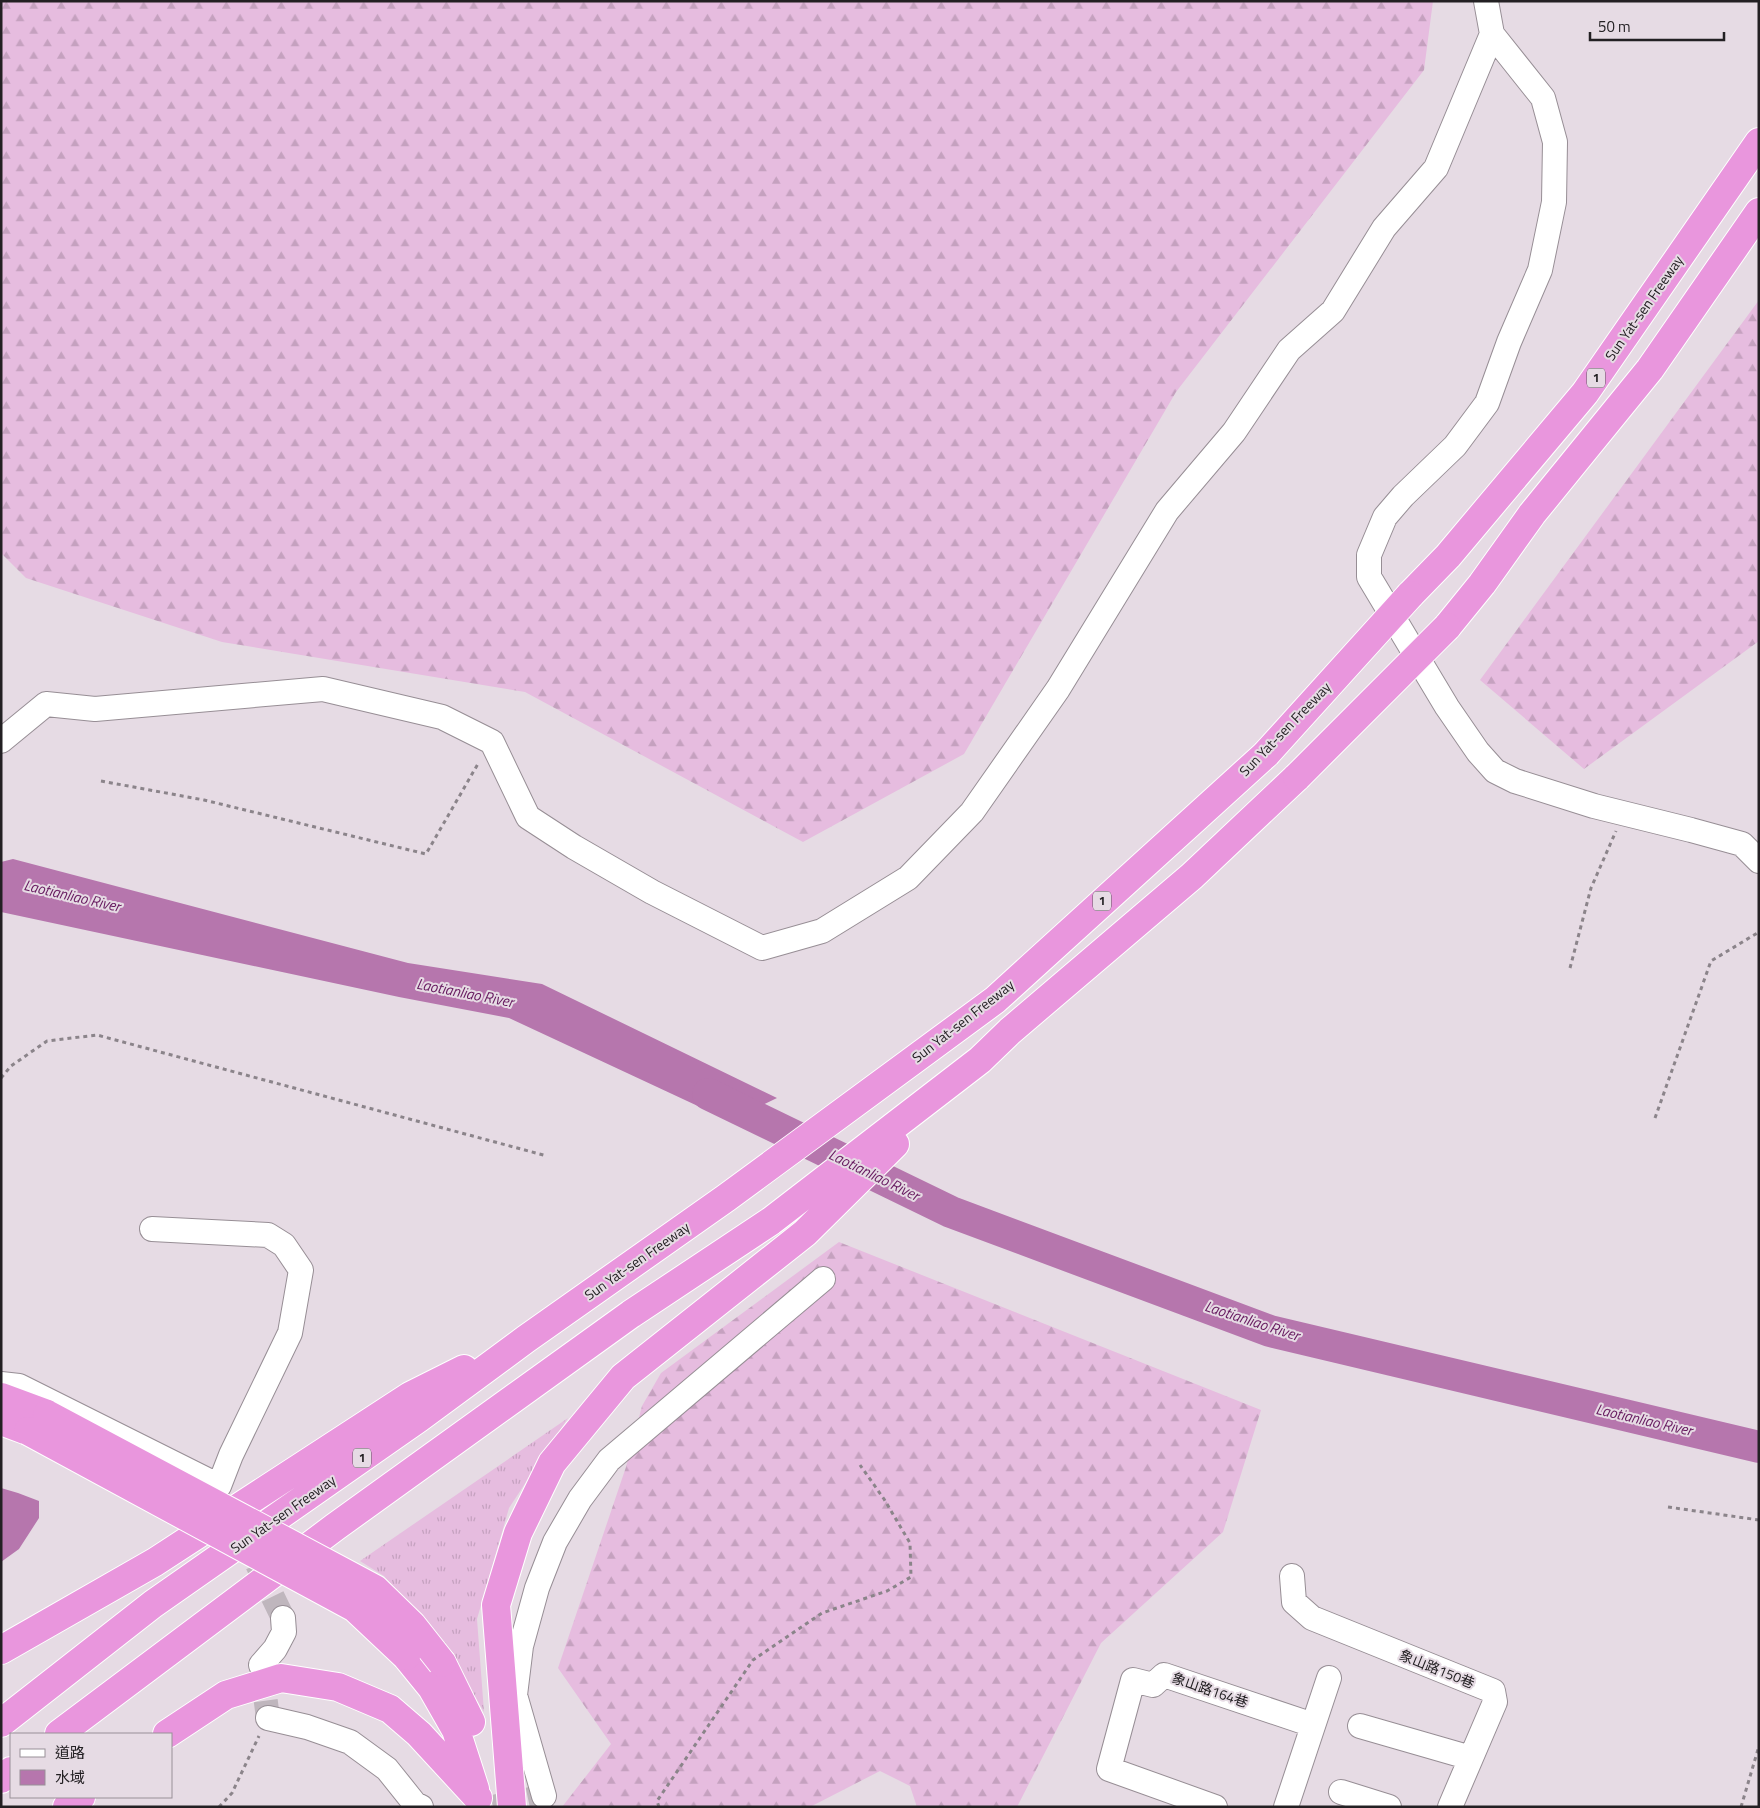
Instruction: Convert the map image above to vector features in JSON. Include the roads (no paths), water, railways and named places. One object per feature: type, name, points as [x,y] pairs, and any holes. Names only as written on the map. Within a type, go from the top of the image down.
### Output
[{"type":"highway","name":"Sun Yat-sen Freeway","points":[[1,1723],[153,1604],[419,1418],[526,1338],[726,1198],[995,1000],[1266,754],[1410,595],[1448,556],[1586,393],[1759,142]]},
{"type":"highway","points":[[512,1807],[496,1606],[518,1533],[552,1463],[623,1377],[805,1233],[1010,1031],[1192,876],[1297,777],[1447,627],[1482,584],[1532,514],[1650,369],[1759,212]]},
{"type":"highway","points":[[60,1733],[335,1527],[631,1314],[771,1221],[980,1060]]},
{"type":"highway","points":[[1,1650],[155,1562],[410,1396],[526,1338]]},
{"type":"highway","points":[[1,1397],[47,1414],[375,1589],[412,1625],[442,1664],[473,1727],[486,1804]]},
{"type":"highway","points":[[1,1421],[28,1431],[355,1608],[406,1656],[432,1688],[456,1730],[486,1804]]},
{"type":"highway","points":[[169,1733],[226,1695],[281,1678],[338,1687],[390,1709],[420,1734],[486,1804]]},
{"type":"highway","points":[[67,1807],[80,1798]]},
{"type":"street","points":[[1486,1],[1492,34],[1543,98],[1555,142],[1554,202],[1540,270],[1509,342],[1487,403],[1456,446],[1403,496],[1385,517],[1369,554],[1370,577],[1447,707],[1478,752],[1495,771],[1515,780],[1594,806],[1742,844],[1759,861]]},
{"type":"street","points":[[1,741],[46,704],[95,708],[323,689],[442,717],[492,742],[528,817],[574,847],[652,892],[762,948],[822,932],[908,878],[972,812],[1058,689],[1167,511],[1234,432],[1289,350],[1333,311],[1384,228],[1436,168],[1492,34]]},
{"type":"street","points":[[1,1384],[19,1386],[219,1486],[231,1455],[290,1333],[301,1270],[284,1245],[268,1235],[152,1229]]},
{"type":"street","points":[[544,1796],[515,1695],[521,1646],[537,1588],[556,1542],[580,1499],[609,1460],[823,1279]]},
{"type":"street","name":"象山路150巷","points":[[1292,1576],[1294,1602],[1312,1618],[1493,1691],[1495,1702],[1450,1807]]},
{"type":"street","points":[[261,1665],[275,1649],[284,1632],[283,1618]]},
{"type":"street","name":"象山路164巷","points":[[1215,1807],[1109,1769],[1133,1680],[1153,1685],[1164,1675],[1313,1725]]},
{"type":"street","points":[[1286,1807],[1329,1678]]},
{"type":"street","points":[[268,1718],[307,1727],[350,1742],[387,1769],[415,1804],[421,1807]]},
{"type":"street","points":[[1360,1726],[1471,1758]]},
{"type":"street","points":[[1341,1792],[1390,1807]]},
{"type":"water","points":[[13,859],[408,963],[542,984],[777,1098],[730,1121],[509,1018],[399,997],[1,912],[1,862]]},
{"type":"water","points":[[1,1488],[39,1501],[39,1518],[19,1549],[1,1562]]},
{"type":"waterway","name":"Laotianliao River","points":[[708,1094],[951,1212],[1270,1331],[1759,1447]]},
{"type":"tunnel","points":[[257,1564],[283,1618]]},
{"type":"tunnel","points":[[261,1665],[268,1718]]},
{"type":"tunnel","points":[[493,1807],[544,1796]]}]
